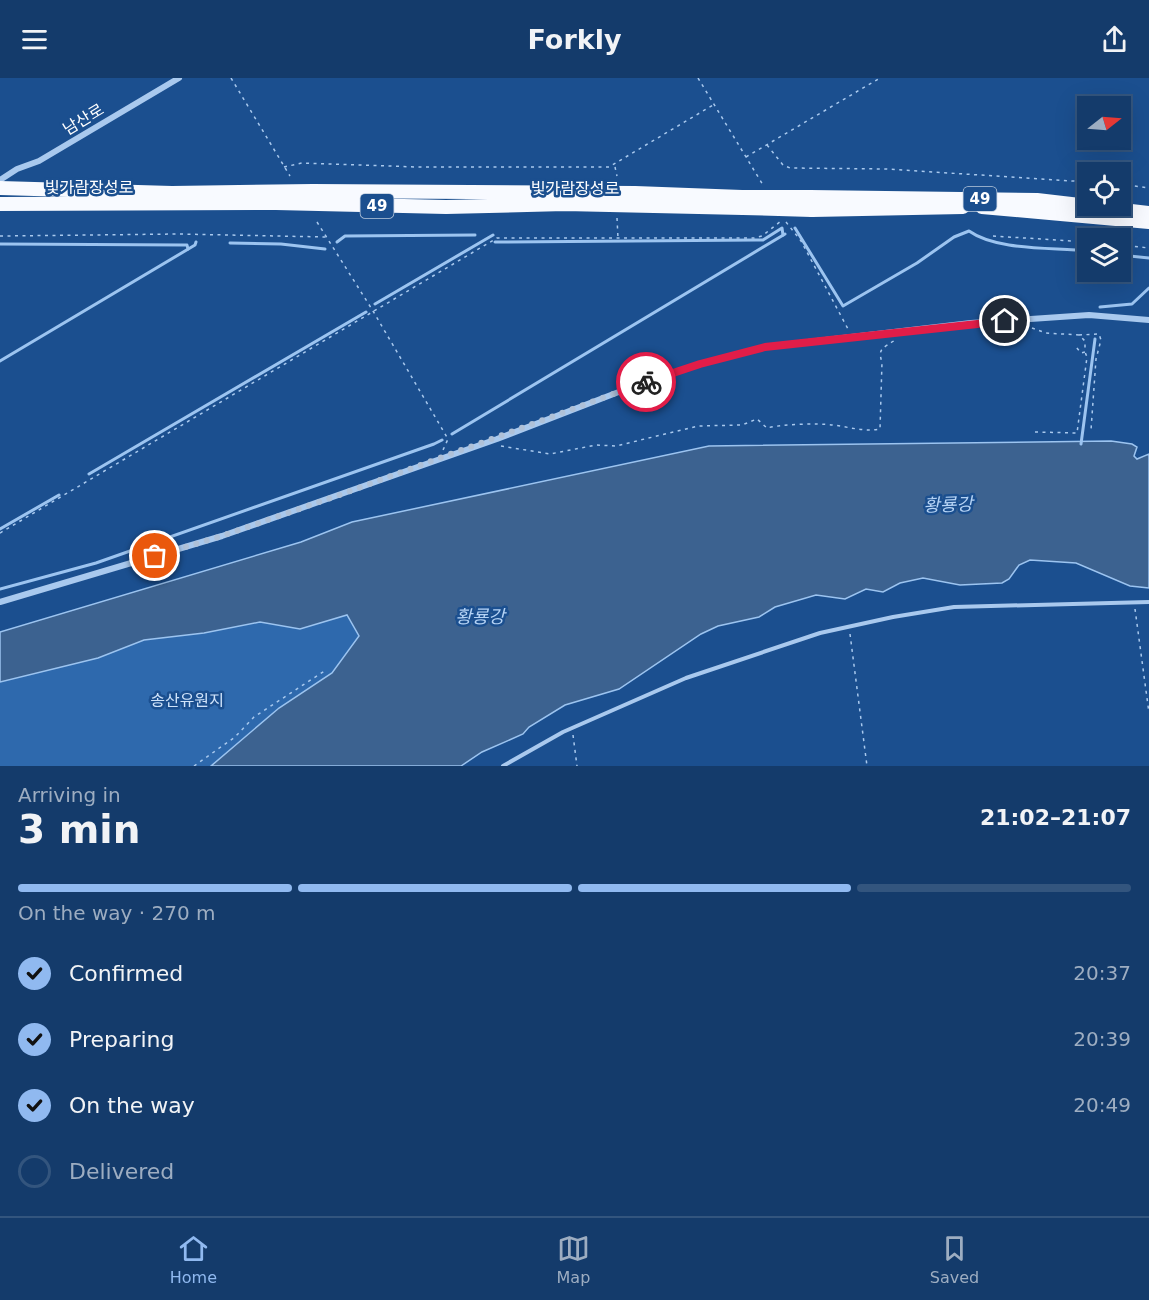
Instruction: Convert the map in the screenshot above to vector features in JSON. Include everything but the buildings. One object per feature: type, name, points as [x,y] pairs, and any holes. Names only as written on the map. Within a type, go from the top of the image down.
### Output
[{"type":"highway","name":"빛가람장성로","points":[[0,188],[172,193],[313,191],[635,193],[743,202]]},
{"type":"highway","name":"빛가람장성로","points":[[811,204],[1037,200],[1149,213]]},
{"type":"highway","name":"빛가람장성로","points":[[5,204],[276,203],[435,207],[743,202],[978,207],[1149,222]]},
{"type":"street","name":"남산로","points":[[0,180],[17,169],[39,161],[179,78]]},
{"type":"street","points":[[0,602],[222,536],[496,439],[629,388],[700,364],[765,347],[898,331],[1089,315],[1149,320]]},
{"type":"lane","points":[[502,766],[572,728],[686,678],[820,633],[954,607],[1149,602]]},
{"type":"path","points":[[231,78],[290,176]]},
{"type":"path","points":[[698,78],[765,188]]},
{"type":"path","points":[[745,158],[880,78]]},
{"type":"path","points":[[284,167],[302,163],[417,167],[615,166],[714,105]]},
{"type":"path","points":[[767,146],[783,165],[790,168],[887,169],[1077,181]]},
{"type":"path","points":[[615,166],[617,176]]},
{"type":"path","points":[[1131,186],[1149,188]]},
{"type":"path","points":[[0,533],[497,238],[754,238],[762,236],[784,218],[801,241],[852,336]]},
{"type":"path","points":[[617,219],[618,237]]},
{"type":"path","points":[[316,222],[373,311],[448,439],[441,452]]},
{"type":"path","points":[[0,236],[179,234],[326,237]]},
{"type":"path","points":[[993,236],[1077,241]]},
{"type":"path","points":[[1131,246],[1149,248]]},
{"type":"path","points":[[1022,320],[1035,330],[1046,333],[1099,334],[1101,340],[1096,359],[1091,430]]},
{"type":"path","points":[[496,439],[499,445],[550,454],[596,445],[616,446],[687,428],[724,424],[742,425],[757,419],[767,428],[791,424],[830,424],[867,431],[880,429],[882,362],[879,354],[880,349],[897,339],[898,331]]},
{"type":"path","points":[[1035,432],[1077,433],[1087,357],[1085,341],[1079,335]]},
{"type":"path","points":[[1076,347],[1081,353],[1085,352]]},
{"type":"path","points":[[1134,602],[1149,713]]},
{"type":"path","points":[[849,627],[867,766]]},
{"type":"path","points":[[194,766],[235,737],[254,717],[326,670]]},
{"type":"path","points":[[572,728],[577,766]]},
{"type":"green space","name":"송산유원지","points":[[347,615],[359,636],[332,673],[279,708],[211,766],[0,766],[0,682],[98,658],[144,640],[204,633],[260,622],[300,629]]},
{"type":"water","name":"황룡강","points":[[1111,441],[1137,447],[1134,456],[1137,459],[1149,454],[1149,588],[1130,586],[1076,563],[1030,560],[1019,565],[1009,579],[1002,583],[960,585],[923,578],[900,583],[883,592],[866,589],[845,599],[816,595],[775,607],[759,617],[718,626],[701,634],[619,689],[565,705],[529,727],[523,734],[482,752],[461,766],[211,766],[279,708],[332,673],[359,636],[347,615],[300,629],[260,622],[204,633],[144,640],[98,658],[0,682],[0,632],[301,542],[352,522],[709,446]]},
{"type":"waterway","points":[[495,242],[763,240],[782,228],[783,235]]},
{"type":"waterway","points":[[795,228],[843,306],[917,263],[954,237],[969,231],[994,242],[1010,245],[1077,250]]},
{"type":"waterway","points":[[452,434],[785,234]]},
{"type":"waterway","points":[[337,242],[345,236],[475,235]]},
{"type":"waterway","points":[[375,304],[493,235]]},
{"type":"waterway","points":[[0,361],[195,245],[196,242]]},
{"type":"waterway","points":[[230,243],[281,244],[325,249]]},
{"type":"waterway","points":[[0,244],[187,245],[188,249]]},
{"type":"waterway","points":[[1131,256],[1149,258]]},
{"type":"waterway","points":[[1100,307],[1132,304],[1149,288]]},
{"type":"waterway","points":[[89,474],[366,312]]},
{"type":"waterway","points":[[1081,444],[1095,339]]},
{"type":"waterway","points":[[0,589],[96,563],[442,440]]},
{"type":"waterway","points":[[0,529],[59,495]]},
{"type":"way so far","points":[[155,556],[222,536],[342,494],[646,382]]},
{"type":"route","points":[[646,382],[700,364],[765,347],[1005,321]]}]
